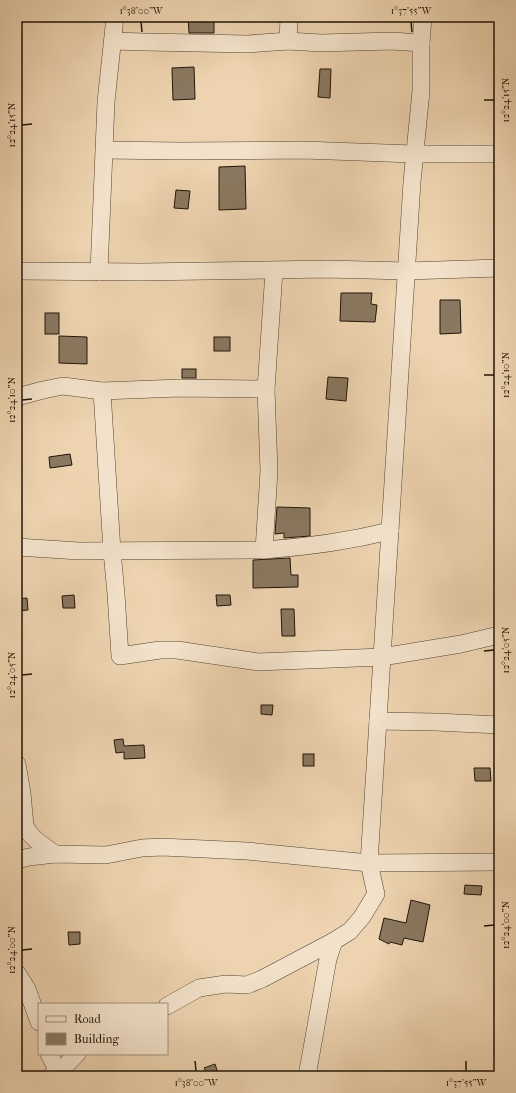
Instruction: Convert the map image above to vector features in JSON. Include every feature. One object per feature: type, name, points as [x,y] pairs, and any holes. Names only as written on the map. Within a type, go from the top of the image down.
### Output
[{"type":"street","points":[[99,272],[106,102],[115,17]]},
{"type":"street","points":[[288,41],[289,17]]},
{"type":"street","points":[[168,1005],[199,988],[226,984],[247,985],[262,979],[334,941],[350,931],[376,894],[369,864],[414,154],[421,91],[421,43],[423,17]]},
{"type":"street","points":[[113,40],[248,44],[288,41],[321,43],[392,41],[421,43]]},
{"type":"street","points":[[105,150],[303,150],[414,154],[499,154]]},
{"type":"street","points":[[17,271],[274,271],[326,269],[407,271],[499,268]]},
{"type":"street","points":[[264,550],[269,471],[266,389],[274,271]]},
{"type":"street","points":[[17,397],[63,386],[102,391],[180,388],[266,389]]},
{"type":"street","points":[[102,391],[120,656],[160,650],[177,650],[258,662],[382,657],[461,644],[499,635]]},
{"type":"street","points":[[17,547],[79,551],[181,549],[264,550],[292,548],[356,539],[390,531]]},
{"type":"street","points":[[378,721],[499,725]]},
{"type":"street","points":[[17,764],[22,793],[21,822],[37,841],[55,854]]},
{"type":"street","points":[[17,860],[55,854],[106,855],[146,848],[162,847],[247,851],[369,864],[499,862]]},
{"type":"street","points":[[307,1076],[328,959],[334,941]]},
{"type":"street","points":[[17,973],[27,989],[38,1019]]},
{"type":"street","points":[[50,1055],[56,1075],[76,1055]]},
{"type":"building","points":[[188,17],[214,17],[214,33],[189,33]]},
{"type":"building","points":[[194,67],[195,99],[173,100],[172,68]]},
{"type":"building","points":[[320,69],[331,69],[330,98],[318,97]]},
{"type":"building","points":[[245,166],[246,209],[219,210],[219,167]]},
{"type":"building","points":[[176,190],[190,191],[188,209],[174,208]]},
{"type":"building","points":[[341,293],[372,293],[371,304],[377,305],[375,322],[340,321]]},
{"type":"building","points":[[440,300],[460,300],[461,333],[440,334]]},
{"type":"building","points":[[45,313],[59,313],[59,334],[45,334]]},
{"type":"building","points":[[59,336],[87,337],[87,364],[59,363]]},
{"type":"building","points":[[214,337],[230,337],[230,351],[214,351]]},
{"type":"building","points":[[182,369],[196,369],[196,378],[182,378]]},
{"type":"building","points":[[328,377],[348,378],[346,401],[326,399]]},
{"type":"building","points":[[70,454],[72,465],[50,468],[49,457]]},
{"type":"building","points":[[277,507],[310,508],[310,536],[284,538],[284,533],[275,534]]},
{"type":"building","points":[[290,558],[291,575],[298,575],[298,587],[253,588],[253,560]]},
{"type":"building","points":[[74,595],[75,608],[63,608],[62,596]]},
{"type":"building","points":[[216,595],[230,595],[231,605],[217,606]]},
{"type":"building","points":[[27,598],[28,610],[17,611],[17,599]]},
{"type":"building","points":[[281,609],[294,609],[295,636],[282,636]]},
{"type":"building","points":[[261,705],[273,705],[272,715],[261,714]]},
{"type":"building","points":[[123,739],[124,746],[144,745],[145,758],[124,759],[124,752],[116,753],[114,740]]},
{"type":"building","points":[[303,754],[314,754],[314,766],[303,766]]},
{"type":"building","points":[[474,768],[490,768],[491,781],[475,781]]},
{"type":"building","points":[[465,885],[482,886],[481,895],[464,894]]},
{"type":"building","points":[[411,900],[430,905],[423,942],[404,938],[402,945],[390,942],[389,944],[379,939],[384,918],[406,923]]},
{"type":"building","points":[[68,932],[80,932],[80,944],[69,945]]},
{"type":"building","points":[[215,1064],[219,1076],[208,1076],[204,1068]]}]
